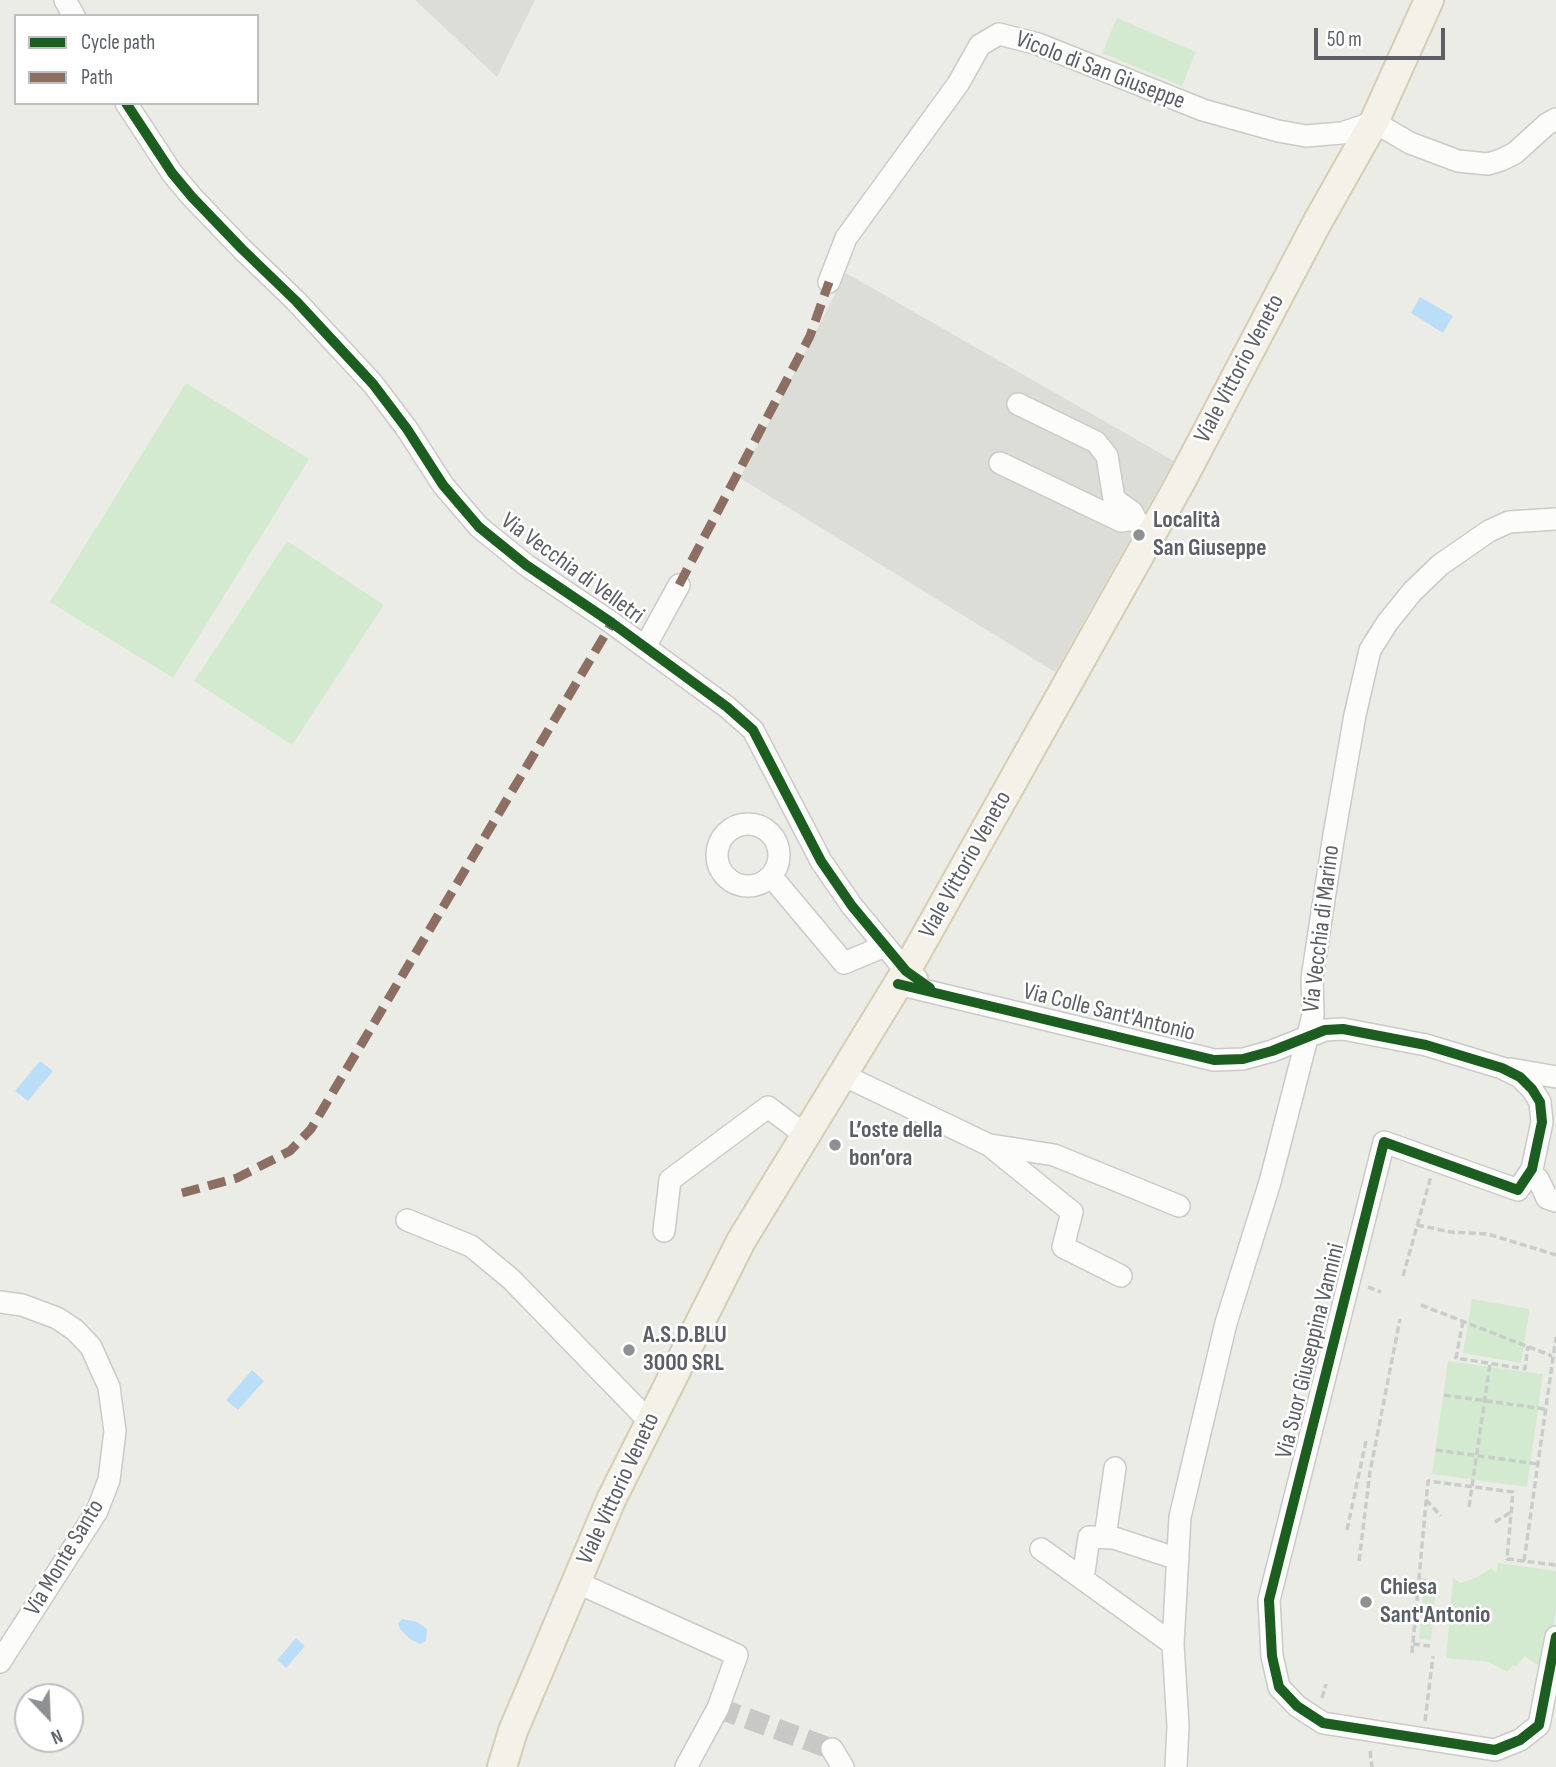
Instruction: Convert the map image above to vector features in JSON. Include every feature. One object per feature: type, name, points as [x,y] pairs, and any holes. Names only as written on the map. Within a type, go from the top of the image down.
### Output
[{"type":"main road","name":"Viale Vittorio Veneto","points":[[502,1767],[513,1731],[611,1500],[741,1241],[902,978],[1143,525],[1374,122],[1429,0]]},
{"type":"street","name":"Vicolo di San Giuseppe","points":[[829,282],[846,238],[958,84],[980,45],[999,34],[1038,44],[1203,110],[1278,131],[1306,136],[1342,133],[1374,122]]},
{"type":"street","name":"Via Vecchia di Velletri","points":[[127,105],[185,189],[304,309],[373,384],[407,429],[443,485],[479,527],[526,565],[727,707],[753,730],[821,861],[852,906],[885,946],[902,978]]},
{"type":"street","points":[[1374,122],[1410,142],[1458,161],[1488,164],[1515,153],[1547,124],[1556,120]]},
{"type":"street","points":[[1018,404],[1096,442],[1107,456],[1114,499],[1132,512],[1143,525]]},
{"type":"street","points":[[1000,463],[1121,521],[1143,525]]},
{"type":"street","name":"Via Vecchia di Marino","points":[[1176,1767],[1178,1726],[1173,1644],[1180,1517],[1226,1323],[1270,1182],[1312,1016],[1312,978],[1333,841],[1355,715],[1370,650],[1412,592],[1440,565],[1489,531],[1509,522],[1556,519]]},
{"type":"street","points":[[645,647],[679,585]]},
{"type":"street","points":[[771,876],[844,963],[885,946]]},
{"type":"street","name":"Via Colle Sant'Antonio","points":[[902,978],[939,993],[1214,1060],[1237,1060],[1263,1054],[1307,1037]]},
{"type":"street","points":[[1307,1037],[1325,1030],[1343,1029],[1426,1045],[1502,1068],[1556,1077]]},
{"type":"street","points":[[1502,1068],[1520,1077],[1540,1102],[1542,1177],[1546,1198],[1556,1201]]},
{"type":"street","points":[[843,1075],[989,1145],[1072,1212],[1063,1247],[1121,1276]]},
{"type":"street","points":[[664,1231],[670,1180],[768,1107],[805,1136]]},
{"type":"street","name":"Via Suor Giuseppina Vannini","points":[[1542,1177],[1518,1190],[1384,1142],[1269,1600],[1272,1656],[1279,1687],[1297,1706],[1323,1723],[1424,1726],[1494,1750],[1527,1735],[1539,1725],[1556,1637]]},
{"type":"street","points":[[989,1145],[1054,1155],[1179,1206]]},
{"type":"street","points":[[407,1220],[471,1246],[511,1279],[650,1422]]},
{"type":"street","name":"Via Monte Santo","points":[[0,1302],[22,1305],[57,1318],[75,1330],[91,1347],[109,1387],[115,1431],[109,1480],[97,1510],[0,1662]]},
{"type":"street","points":[[1105,1537],[1115,1468]]},
{"type":"street","points":[[1083,1579],[1089,1537],[1114,1538],[1178,1559]]},
{"type":"street","points":[[1041,1549],[1173,1644]]},
{"type":"street","points":[[576,1582],[737,1655],[718,1708],[686,1767]]},
{"type":"path","points":[[1403,1276],[1435,1161]]},
{"type":"path","points":[[1417,1225],[1451,1232],[1488,1234],[1556,1255]]},
{"type":"path","points":[[1421,1305],[1552,1356]]},
{"type":"path","points":[[1359,1561],[1370,1472],[1400,1319]]},
{"type":"path","points":[[1463,1321],[1457,1358],[1525,1369],[1528,1346]]},
{"type":"path","points":[[1524,1561],[1556,1337]]},
{"type":"path","points":[[1469,1507],[1490,1364]]},
{"type":"path","points":[[1444,1395],[1545,1409]]},
{"type":"path","points":[[1347,1530],[1366,1441]]},
{"type":"path","points":[[1436,1450],[1538,1464]]},
{"type":"path","points":[[1360,1470],[1370,1472]]},
{"type":"path","points":[[1412,1653],[1428,1482],[1514,1492],[1507,1559],[1556,1565]]},
{"type":"path","points":[[1426,1499],[1441,1516]]},
{"type":"path","points":[[1495,1522],[1511,1512]]},
{"type":"path","points":[[1419,1580],[1436,1582]]},
{"type":"path","points":[[1413,1644],[1430,1646]]},
{"type":"path","points":[[1424,1726],[1433,1656]]},
{"type":"path","points":[[1322,1698],[1326,1684]]},
{"type":"path","points":[[1370,1751],[1371,1767]]},
{"type":"shaded area","points":[[415,0],[535,0],[497,77]]},
{"type":"shaded area","points":[[846,273],[1174,461],[1055,672],[740,478]]},
{"type":"green space","points":[[1117,18],[1196,52],[1182,86],[1102,53]]},
{"type":"green space","points":[[186,383],[309,459],[173,678],[50,602]]},
{"type":"green space","points":[[287,541],[384,605],[292,745],[194,681]]},
{"type":"green space","points":[[1472,1299],[1530,1309],[1521,1363],[1463,1353]]},
{"type":"green space","points":[[1448,1361],[1543,1374],[1527,1487],[1432,1474]]},
{"type":"green space","points":[[1498,1563],[1556,1571],[1556,1607],[1549,1664],[1535,1664],[1525,1656],[1516,1667],[1513,1665],[1507,1672],[1489,1662],[1446,1658],[1453,1578],[1461,1583],[1491,1568],[1496,1573]]},
{"type":"green space","points":[[1424,1585],[1436,1588],[1431,1640],[1419,1639]]},
{"type":"water","points":[[1420,297],[1453,316],[1443,333],[1411,313]]},
{"type":"water","points":[[40,1061],[53,1071],[28,1101],[15,1091]]},
{"type":"water","points":[[252,1370],[264,1381],[238,1410],[226,1400]]},
{"type":"water","points":[[402,1619],[417,1622],[427,1629],[426,1641],[420,1644],[410,1639],[400,1629],[398,1623]]},
{"type":"water","points":[[296,1638],[305,1646],[286,1668],[277,1660]]},
{"type":"tunnel","points":[[718,1708],[832,1749]]},
{"type":"marked path","points":[[679,585],[810,336],[829,282]]},
{"type":"marked path","points":[[182,1193],[237,1178],[290,1151],[311,1129],[612,623]]},
{"type":"cycle path","points":[[127,105],[172,173],[192,197],[296,301],[373,384],[407,429],[443,485],[479,527],[526,565],[612,623],[727,707],[753,730],[821,861],[852,906],[906,971],[930,988]]},
{"type":"cycle path","points":[[898,984],[1214,1060],[1243,1059],[1272,1051],[1325,1030],[1343,1029],[1426,1045],[1502,1068],[1520,1077],[1540,1102],[1542,1122],[1532,1169],[1518,1190],[1384,1142],[1269,1600],[1272,1656],[1279,1687],[1297,1706],[1323,1723],[1495,1750],[1520,1740],[1539,1725],[1556,1637]]},
{"type":"place","name":"Località San Giuseppe","points":[[1139,535]]},
{"type":"place","name":"L’oste della bon’ora","points":[[835,1145]]},
{"type":"place","name":"A.S.D.BLU 3000 SRL","points":[[629,1350]]},
{"type":"place","name":"Chiesa Sant'Antonio","points":[[1366,1602]]}]
